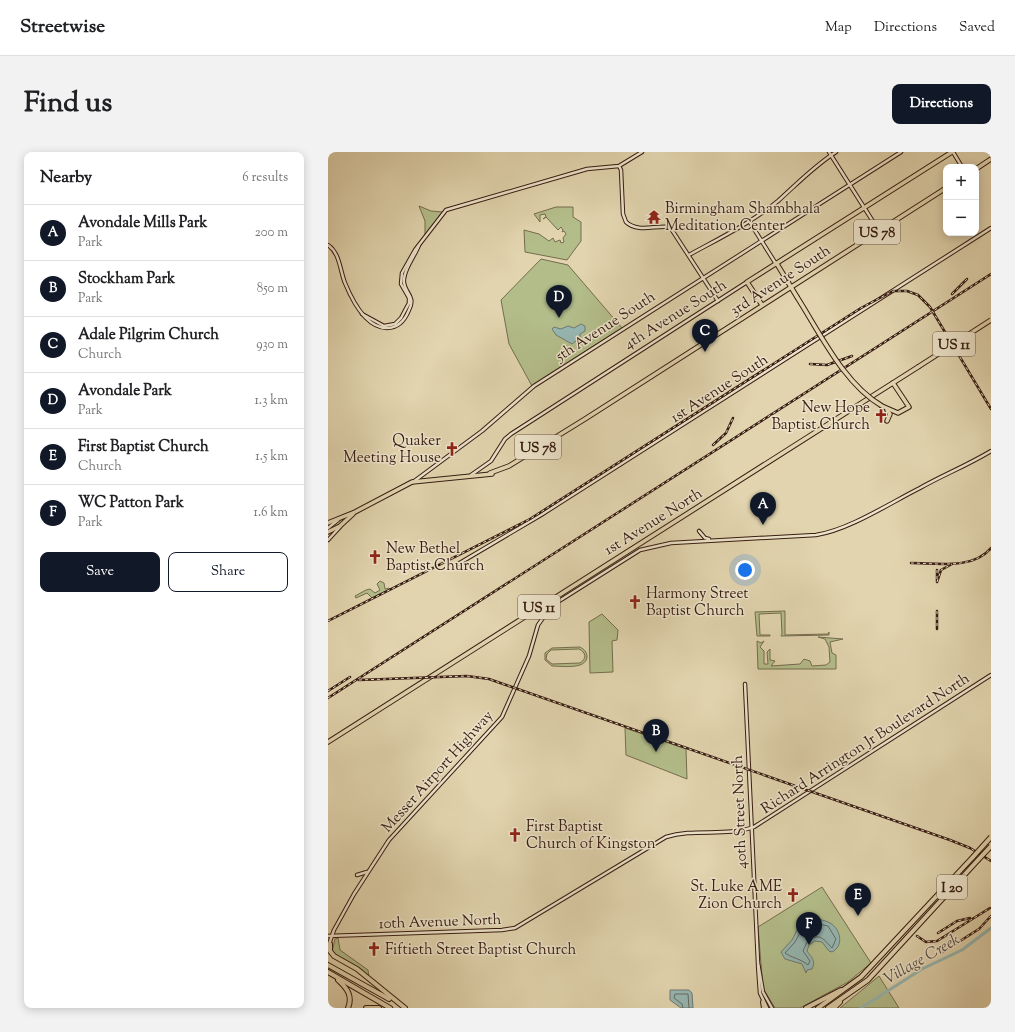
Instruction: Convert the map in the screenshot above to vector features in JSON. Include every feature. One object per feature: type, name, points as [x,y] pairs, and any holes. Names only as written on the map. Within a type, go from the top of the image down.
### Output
[{"type":"highway","name":"I 20","points":[[818,1008],[847,989],[869,969],[991,837]]},
{"type":"highway","name":"I 20","points":[[828,1008],[868,980],[991,846]]},
{"type":"highway","points":[[329,945],[331,953],[365,976],[404,1008]]},
{"type":"highway","points":[[328,954],[339,959]]},
{"type":"highway","points":[[330,966],[404,1008]]},
{"type":"highway","points":[[329,972],[390,1008]]},
{"type":"highway","points":[[329,972],[344,985],[349,994],[350,1002],[348,1008]]},
{"type":"highway","points":[[806,1008],[847,989]]},
{"type":"highway","points":[[834,1008],[854,990]]},
{"type":"highway","points":[[764,999],[764,1008]]},
{"type":"highway","points":[[366,1008],[378,1008]]},
{"type":"main road","name":"4th Avenue South","points":[[747,282],[952,152]]},
{"type":"main road","points":[[979,167],[991,159]]},
{"type":"main road","name":"3rd Avenue South","points":[[484,474],[498,472],[512,467],[943,190]]},
{"type":"main road","points":[[777,264],[842,368],[863,392],[890,412],[887,421]]},
{"type":"main road","points":[[747,282],[762,305]]},
{"type":"main road","name":"1st Avenue North","points":[[328,742],[991,320]]},
{"type":"main road","points":[[883,406],[898,414],[909,407],[893,383]]},
{"type":"main road","name":"US 78","points":[[471,475],[484,474]]},
{"type":"main road","name":"4th Avenue South","points":[[412,482],[471,475]]},
{"type":"main road","name":"5th Avenue South","points":[[345,516],[412,482]]},
{"type":"main road","name":"5th Avenue South","points":[[340,526],[355,512]]},
{"type":"main road","name":"US 78","points":[[328,523],[345,516]]},
{"type":"main road","name":"US 78","points":[[328,532],[340,526]]},
{"type":"street","points":[[328,245],[336,255],[345,283],[362,314],[372,323],[384,328],[390,328],[402,323],[411,307],[412,299],[403,280],[420,243],[446,210],[587,169],[619,166],[642,152]]},
{"type":"street","points":[[829,152],[879,231]]},
{"type":"street","points":[[689,255],[748,221],[777,201],[821,161],[836,152]]},
{"type":"street","name":"5th Avenue South","points":[[412,482],[477,435],[534,386],[901,152]]},
{"type":"street","points":[[952,152],[960,164]]},
{"type":"street","points":[[619,166],[621,170],[624,218],[630,225],[638,228],[662,226],[670,227],[718,301]]},
{"type":"street","points":[[748,221],[777,264]]},
{"type":"street","name":"1st Avenue South","points":[[458,564],[542,515],[991,228]]},
{"type":"street","name":"4th Avenue South","points":[[471,475],[491,461],[505,439],[511,434],[747,282]]},
{"type":"street","name":"Messer Airport Highway","points":[[328,954],[332,936],[354,894],[389,840],[502,718],[529,656],[538,625],[550,608],[587,583],[647,547],[670,543],[828,534],[975,461],[991,451]]},
{"type":"street","points":[[481,468],[484,474]]},
{"type":"street","points":[[423,474],[424,478],[428,480]]},
{"type":"street","name":"5th Avenue South","points":[[328,528],[345,516]]},
{"type":"street","name":"5th Avenue South","points":[[328,540],[340,526]]},
{"type":"street","points":[[699,532],[707,539],[717,540]]},
{"type":"street","name":"Richard Arrington Jr Boulevard North","points":[[751,828],[991,675]]},
{"type":"street","name":"40th Street North","points":[[745,684],[758,963],[764,999]]},
{"type":"street","points":[[397,825],[400,828]]},
{"type":"street","name":"10th Avenue North","points":[[332,936],[502,930],[515,928],[666,837],[678,834],[737,831],[751,828]]},
{"type":"street","points":[[357,875],[368,872]]},
{"type":"street","points":[[764,999],[767,1008]]},
{"type":"street","points":[[764,999],[772,1008]]},
{"type":"green space","points":[[419,206],[431,211],[443,212],[425,235],[425,221]]},
{"type":"green space","points":[[556,207],[573,207],[573,217],[581,222],[581,241],[567,260],[525,252],[524,230],[539,234],[549,241],[553,238],[555,242],[560,240],[561,243],[564,242],[563,238],[566,234],[564,231],[562,232],[563,230],[561,227],[558,230],[545,214],[540,215],[540,222],[534,214]]},
{"type":"green space","points":[[541,259],[568,265],[622,328],[532,386],[509,344],[501,300]]},
{"type":"green space","points":[[380,581],[384,583],[385,589],[390,589],[372,598],[367,593],[356,598],[355,596],[366,590],[370,589],[375,593],[380,590],[377,584]]},
{"type":"green space","points":[[785,611],[785,635],[828,634],[829,632],[829,635],[781,636],[781,613],[759,614],[760,635],[770,636],[757,636],[755,612]]},
{"type":"green space","points":[[602,614],[618,630],[617,640],[612,641],[613,672],[590,673],[589,622]]},
{"type":"green space","points":[[818,637],[843,639],[830,642],[832,653],[836,655],[836,669],[758,669],[757,641],[761,643],[764,641],[760,647],[764,651],[764,664],[768,664],[767,652],[770,649],[770,660],[775,661],[771,666],[800,664],[804,659],[810,661],[812,666],[826,665],[830,662],[829,647],[825,639]]},
{"type":"green space","points":[[580,647],[585,651],[587,657],[586,661],[578,666],[552,666],[545,660],[545,653],[552,648]],"holes":[[[579,649],[585,656],[584,660],[580,663],[552,664],[546,659],[547,654],[551,650]]]},
{"type":"green space","points":[[625,728],[686,749],[687,779],[626,755]]},
{"type":"green space","points":[[822,887],[871,963],[848,982],[800,1008],[775,1008],[763,988],[758,927]]},
{"type":"green space","points":[[338,938],[340,950],[368,970],[369,977],[332,952],[335,939]]},
{"type":"green space","points":[[879,976],[899,1008],[840,1008]]},
{"type":"water","points":[[581,324],[585,326],[585,331],[580,334],[580,338],[572,344],[556,335],[552,329],[554,327],[561,329],[568,326],[574,328]]},
{"type":"water","points":[[808,918],[825,921],[834,926],[839,933],[840,942],[836,949],[832,952],[829,951],[822,942],[815,941],[809,945],[807,951],[814,964],[812,969],[807,970],[806,973],[802,964],[785,959],[781,952],[792,940],[801,922]]},
{"type":"water","points":[[670,990],[689,990],[692,993],[693,1008],[681,1008],[670,1000]]},
{"type":"waterway","name":"Village Creek","points":[[861,1008],[922,969],[962,950],[991,928]]},
{"type":"railway","points":[[328,698],[991,274]]},
{"type":"railway","points":[[952,294],[967,279]]},
{"type":"railway","points":[[328,621],[530,519],[861,308],[893,291],[907,291],[918,295],[930,307],[991,409]]},
{"type":"railway","points":[[810,364],[827,365],[852,356]]},
{"type":"railway","points":[[713,445],[726,433],[733,418]]},
{"type":"railway","points":[[911,563],[954,564],[974,560],[991,548]]},
{"type":"railway","points":[[937,570],[937,582],[941,570],[952,564]]},
{"type":"railway","points":[[937,611],[937,629]]},
{"type":"railway","points":[[359,680],[467,676],[489,679],[950,840],[970,848],[991,861]]},
{"type":"railway","points":[[328,691],[350,677]]},
{"type":"railway","points":[[917,936],[926,942],[937,941],[990,908]]},
{"type":"railway","points":[[941,953],[979,929],[991,916]]},
{"type":"railway","points":[[938,933],[957,921],[970,918]]},
{"type":"place","name":"Birmingham Shambhala Meditation Center","points":[[654,217]]},
{"type":"place","name":"Avondale Park","points":[[559,318]]},
{"type":"place","name":"Adale Pilgrim Church","points":[[705,352]]},
{"type":"place","name":"New Hope Baptist Church","points":[[881,416]]},
{"type":"place","name":"Quaker Meeting House","points":[[452,449]]},
{"type":"place","name":"Avondale Mills Park","points":[[763,525]]},
{"type":"place","name":"New Bethel Baptist Church","points":[[375,557]]},
{"type":"place","name":"Harmony Street Baptist Church","points":[[635,602]]},
{"type":"place","name":"Stockham Park","points":[[656,752]]},
{"type":"place","name":"First Baptist Church of Kingston","points":[[515,835]]},
{"type":"place","name":"St. Luke AME Zion Church","points":[[793,895]]},
{"type":"place","name":"First Baptist Church","points":[[858,916]]},
{"type":"place","name":"WC Patton Park","points":[[809,945]]},
{"type":"place","name":"Fiftieth Street Baptist Church","points":[[374,949]]}]
